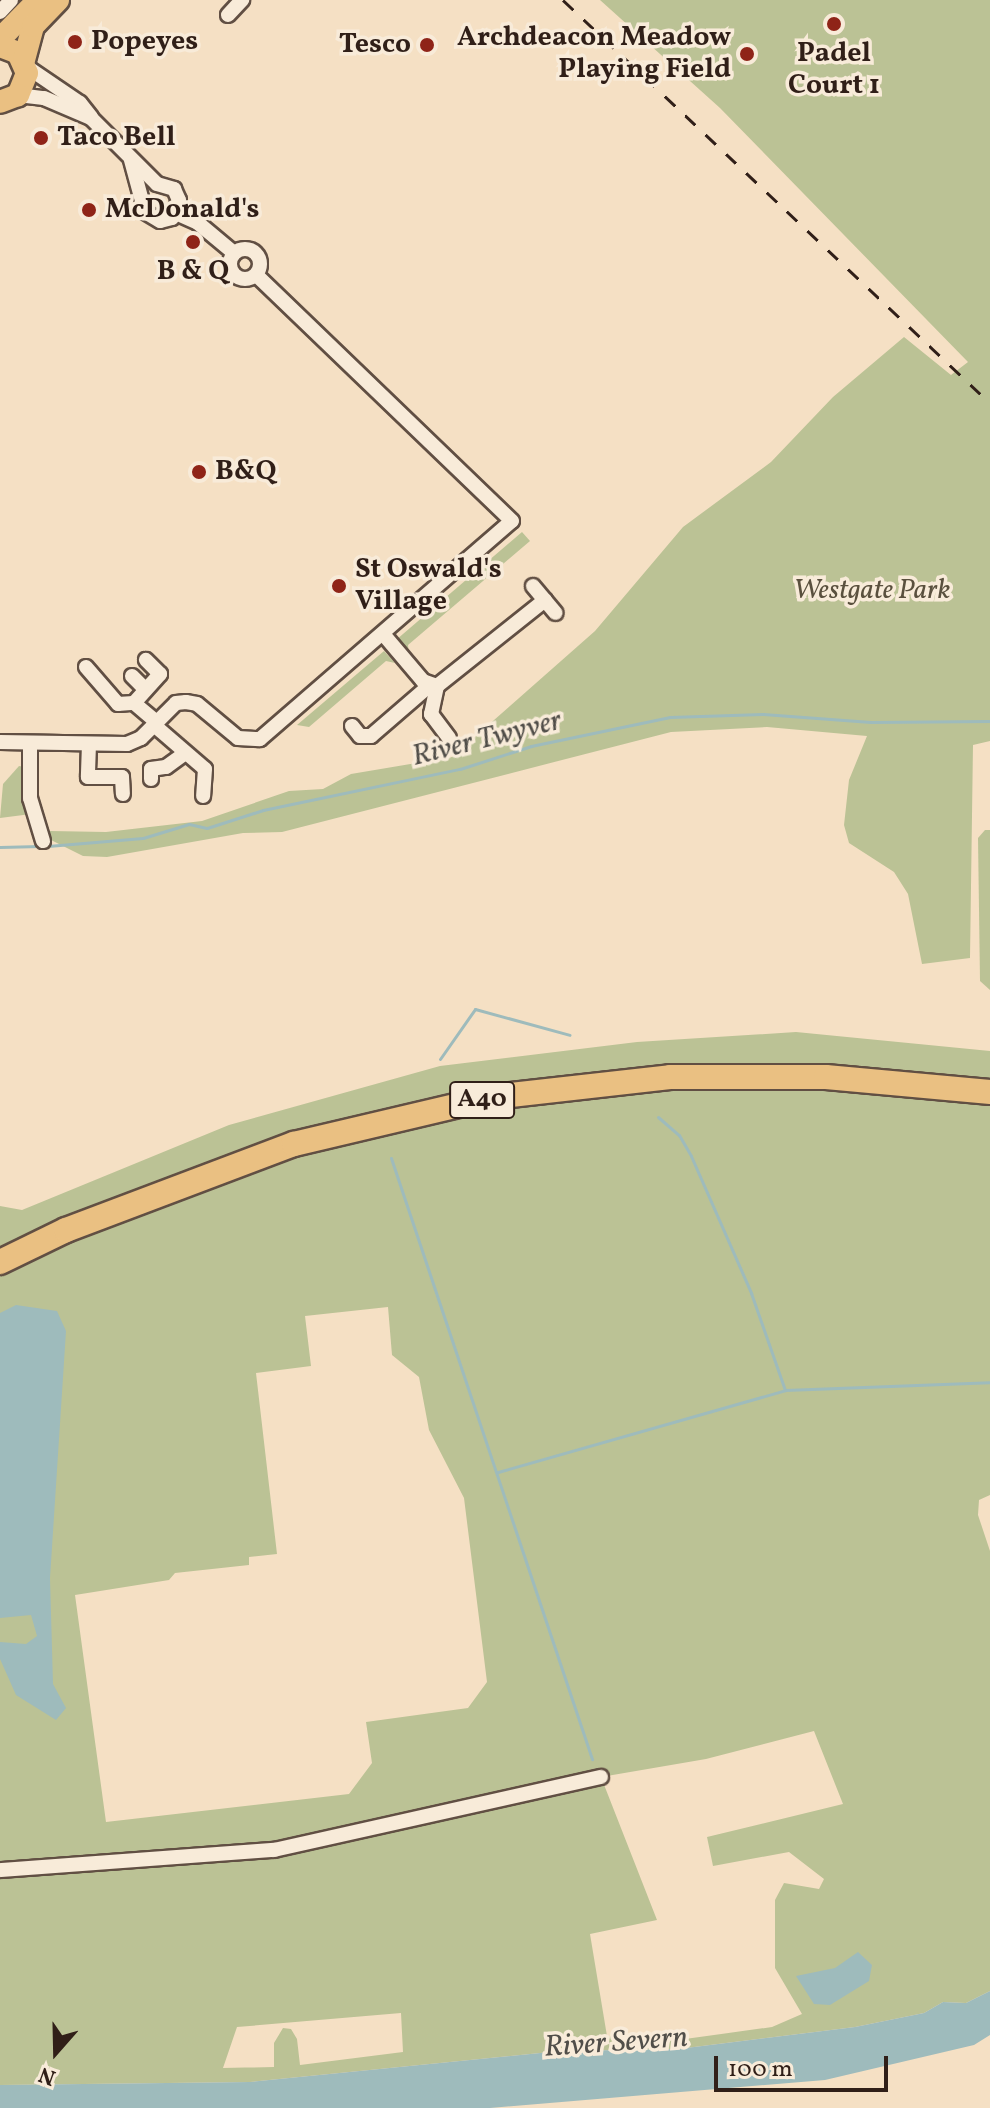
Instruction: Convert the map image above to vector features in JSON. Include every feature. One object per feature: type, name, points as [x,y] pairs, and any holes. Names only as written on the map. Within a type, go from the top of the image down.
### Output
[{"type":"highway","name":"A40","points":[[0,1262],[66,1230],[294,1144],[493,1097],[670,1077],[826,1077],[990,1092]]},
{"type":"main road","points":[[0,39],[38,0]]},
{"type":"main road","points":[[5,101],[25,64],[33,26],[58,0]]},
{"type":"main road","points":[[0,46],[25,64]]},
{"type":"street","points":[[0,12],[11,0]]},
{"type":"street","points":[[228,15],[242,0]]},
{"type":"street","points":[[25,64],[80,103],[131,160],[157,184],[177,194],[176,213]]},
{"type":"street","points":[[5,101],[44,98],[91,118]]},
{"type":"street","points":[[131,160],[144,195],[145,212],[153,220],[166,220],[176,213]]},
{"type":"street","points":[[144,195],[157,184]]},
{"type":"street","points":[[176,213],[198,223],[234,253]]},
{"type":"street","points":[[0,742],[136,742],[176,703],[186,702],[197,704],[238,738],[260,739],[384,635],[512,521],[499,505],[256,275],[235,275],[230,266],[234,253],[245,248],[258,254],[261,264],[256,275]]},
{"type":"street","points":[[533,586],[556,613]]},
{"type":"street","points":[[352,726],[360,736],[371,736],[545,600]]},
{"type":"street","points":[[384,635],[433,686],[431,714],[449,738]]},
{"type":"street","points":[[134,703],[160,674],[146,660]]},
{"type":"street","points":[[86,667],[118,704],[134,703],[184,754],[205,769],[203,796]]},
{"type":"street","points":[[132,676],[145,689]]},
{"type":"street","points":[[30,743],[30,798],[43,841]]},
{"type":"street","points":[[89,744],[88,777],[122,777],[123,794]]},
{"type":"street","points":[[151,779],[151,769],[166,767],[184,754]]},
{"type":"street","points":[[0,1870],[274,1850],[601,1777]]},
{"type":"green space","name":"Westgate Park","points":[[600,0],[990,0],[990,741],[973,745],[970,958],[922,964],[908,894],[894,872],[849,843],[844,825],[849,780],[867,736],[767,727],[671,732],[282,832],[243,833],[107,857],[83,856],[49,839],[50,831],[106,832],[202,821],[289,791],[323,789],[351,774],[452,757],[595,631],[683,527],[771,462],[833,397],[904,337],[951,375],[968,362],[720,108]]},
{"type":"green space","points":[[522,532],[530,541],[408,645],[409,655],[396,640]]},
{"type":"green space","points":[[384,651],[395,663],[386,661],[309,727],[297,725]]},
{"type":"green space","points":[[19,766],[25,767],[31,814],[0,818],[3,784]]},
{"type":"green space","points":[[985,830],[990,830],[990,990],[980,981],[978,838]]},
{"type":"green space","points":[[796,1032],[990,1051],[990,1495],[979,1500],[978,1515],[990,1551],[990,1991],[966,2003],[943,2002],[924,2013],[855,2027],[678,2049],[560,2051],[250,2082],[0,2085],[0,1206],[22,1210],[229,1125],[440,1066],[637,1042]],"holes":[[[388,1307],[392,1355],[419,1377],[429,1430],[464,1498],[487,1682],[468,1708],[366,1722],[372,1763],[349,1794],[106,1822],[75,1595],[169,1580],[175,1573],[249,1565],[249,1557],[277,1554],[256,1373],[311,1366],[305,1316]],[[814,1731],[843,1804],[707,1837],[713,1866],[789,1852],[824,1879],[819,1889],[784,1883],[775,1900],[775,1968],[802,2014],[772,2027],[685,2039],[607,2036],[590,1934],[657,1920],[601,1777],[706,1759]],[[401,2013],[403,2052],[300,2065],[297,2039],[291,2029],[283,2028],[274,2043],[274,2067],[223,2068],[237,2027]]]},
{"type":"water","points":[[16,1305],[57,1311],[66,1331],[50,1578],[53,1684],[66,1708],[56,1720],[16,1695],[0,1659],[0,1642],[26,1644],[37,1636],[31,1615],[0,1618],[0,1313]]},
{"type":"water","points":[[858,1952],[872,1965],[869,1981],[830,2005],[814,2004],[796,1976],[835,1968]]},
{"type":"water","points":[[990,1991],[990,2035],[974,2045],[825,2080],[490,2108],[0,2108],[0,2085],[250,2082],[560,2051],[678,2049],[855,2027],[924,2013],[943,2002],[966,2003]]},
{"type":"waterway","name":"River Twyver","points":[[48,846],[143,838],[189,824],[207,828],[263,810],[460,769],[531,746],[670,717],[763,714],[871,722],[990,721]]},
{"type":"waterway","name":"River Twyver","points":[[0,847],[40,846]]},
{"type":"waterway","points":[[440,1059],[475,1009],[570,1035]]},
{"type":"waterway","points":[[658,1117],[679,1135],[691,1156],[751,1293],[785,1390],[990,1382]]},
{"type":"waterway","points":[[391,1158],[592,1759]]},
{"type":"waterway","points":[[498,1472],[785,1390]]},
{"type":"railway","points":[[563,0],[990,403]]},
{"type":"place","name":"Padel Court 1","points":[[834,24]]},
{"type":"place","name":"Popeyes","points":[[75,42]]},
{"type":"place","name":"Tesco","points":[[427,45]]},
{"type":"place","name":"Archdeacon Meadow Playing Field","points":[[747,54]]},
{"type":"place","name":"Taco Bell","points":[[41,138]]},
{"type":"place","name":"McDonald's","points":[[89,210]]},
{"type":"place","name":"B & Q","points":[[193,242]]},
{"type":"place","name":"B&Q","points":[[199,472]]},
{"type":"place","name":"St Oswald's Village","points":[[339,586]]},
{"type":"water label","name":"River Severn","points":[[616,2043]]}]
